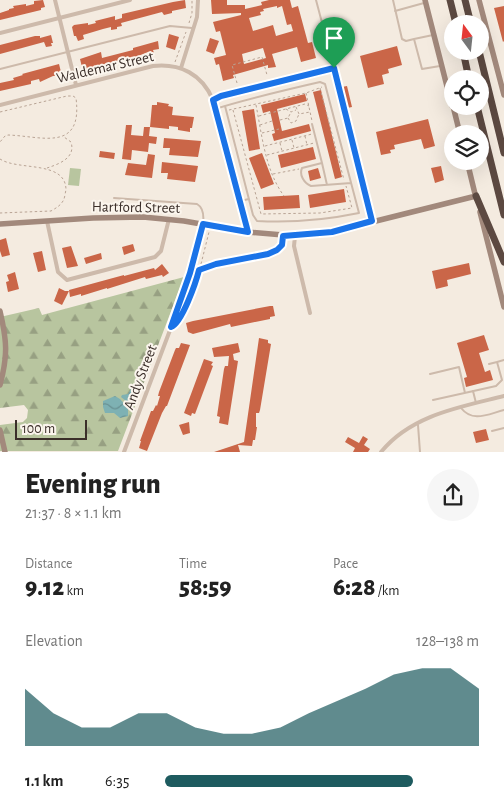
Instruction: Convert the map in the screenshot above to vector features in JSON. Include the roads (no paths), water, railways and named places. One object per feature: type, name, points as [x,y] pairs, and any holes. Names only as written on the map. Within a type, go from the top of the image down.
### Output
[{"type":"highway","points":[[450,0],[454,15]]},
{"type":"highway","points":[[465,0],[469,15]]},
{"type":"highway","points":[[481,60],[504,153]]},
{"type":"highway","points":[[479,115],[504,215]]},
{"type":"highway","points":[[476,196],[504,262]]},
{"type":"street","points":[[55,0],[76,85]]},
{"type":"street","points":[[0,34],[130,0]]},
{"type":"street","points":[[181,68],[197,17],[198,0]]},
{"type":"street","points":[[479,0],[504,95]]},
{"type":"street","points":[[426,1],[444,72]]},
{"type":"street","name":"Waldemar Street","points":[[0,105],[153,66],[181,68],[194,74],[208,89],[213,100]]},
{"type":"street","points":[[213,100],[248,232]]},
{"type":"street","points":[[469,170],[504,307]]},
{"type":"street","name":"Hartford Street","points":[[0,224],[131,217],[169,219],[248,232],[295,236],[332,232],[476,196]]},
{"type":"street","points":[[47,221],[58,272],[67,280],[155,257],[161,251],[169,219]]},
{"type":"street","name":"Andy Street","points":[[124,452],[190,273],[203,224]]},
{"type":"street","points":[[190,273],[216,264],[268,254],[277,250],[282,245],[283,236]]},
{"type":"street","points":[[295,236],[294,246],[310,313]]},
{"type":"street","points":[[0,311],[7,342],[5,365],[0,385]]},
{"type":"street","points":[[381,452],[392,438],[418,422],[460,407],[504,396]]},
{"type":"street","points":[[0,430],[6,452]]},
{"type":"lane","points":[[316,0],[372,221]]},
{"type":"lane","points":[[393,0],[403,40],[434,35]]},
{"type":"lane","points":[[395,11],[426,1]]},
{"type":"lane","points":[[0,69],[170,26],[193,29]]},
{"type":"lane","points":[[414,39],[422,69],[442,65]]},
{"type":"lane","points":[[213,100],[221,96],[334,68]]},
{"type":"lane","points":[[215,109],[225,106],[320,82],[326,84],[359,213],[293,222],[257,221],[253,215],[225,106]]},
{"type":"lane","points":[[312,124],[327,185]]},
{"type":"lane","points":[[322,163],[303,168],[301,173],[307,184],[315,186],[351,183]]},
{"type":"lane","points":[[114,198],[197,204],[202,210],[203,224]]},
{"type":"lane","points":[[240,201],[249,199]]},
{"type":"lane","points":[[489,364],[504,360]]},
{"type":"lane","points":[[433,400],[496,386],[503,380],[497,362]]},
{"type":"lane","points":[[430,374],[459,367],[465,393]]},
{"type":"lane","points":[[473,391],[476,403]]},
{"type":"lane","points":[[460,407],[466,414],[475,417],[504,410]]},
{"type":"lane","points":[[418,422],[420,452]]},
{"type":"lane","points":[[492,431],[504,428]]},
{"type":"water","points":[[132,387],[138,390],[134,404],[131,405],[121,397],[128,394]]},
{"type":"water","points":[[115,396],[128,408],[128,416],[120,418],[114,413],[105,413],[103,401]]}]
